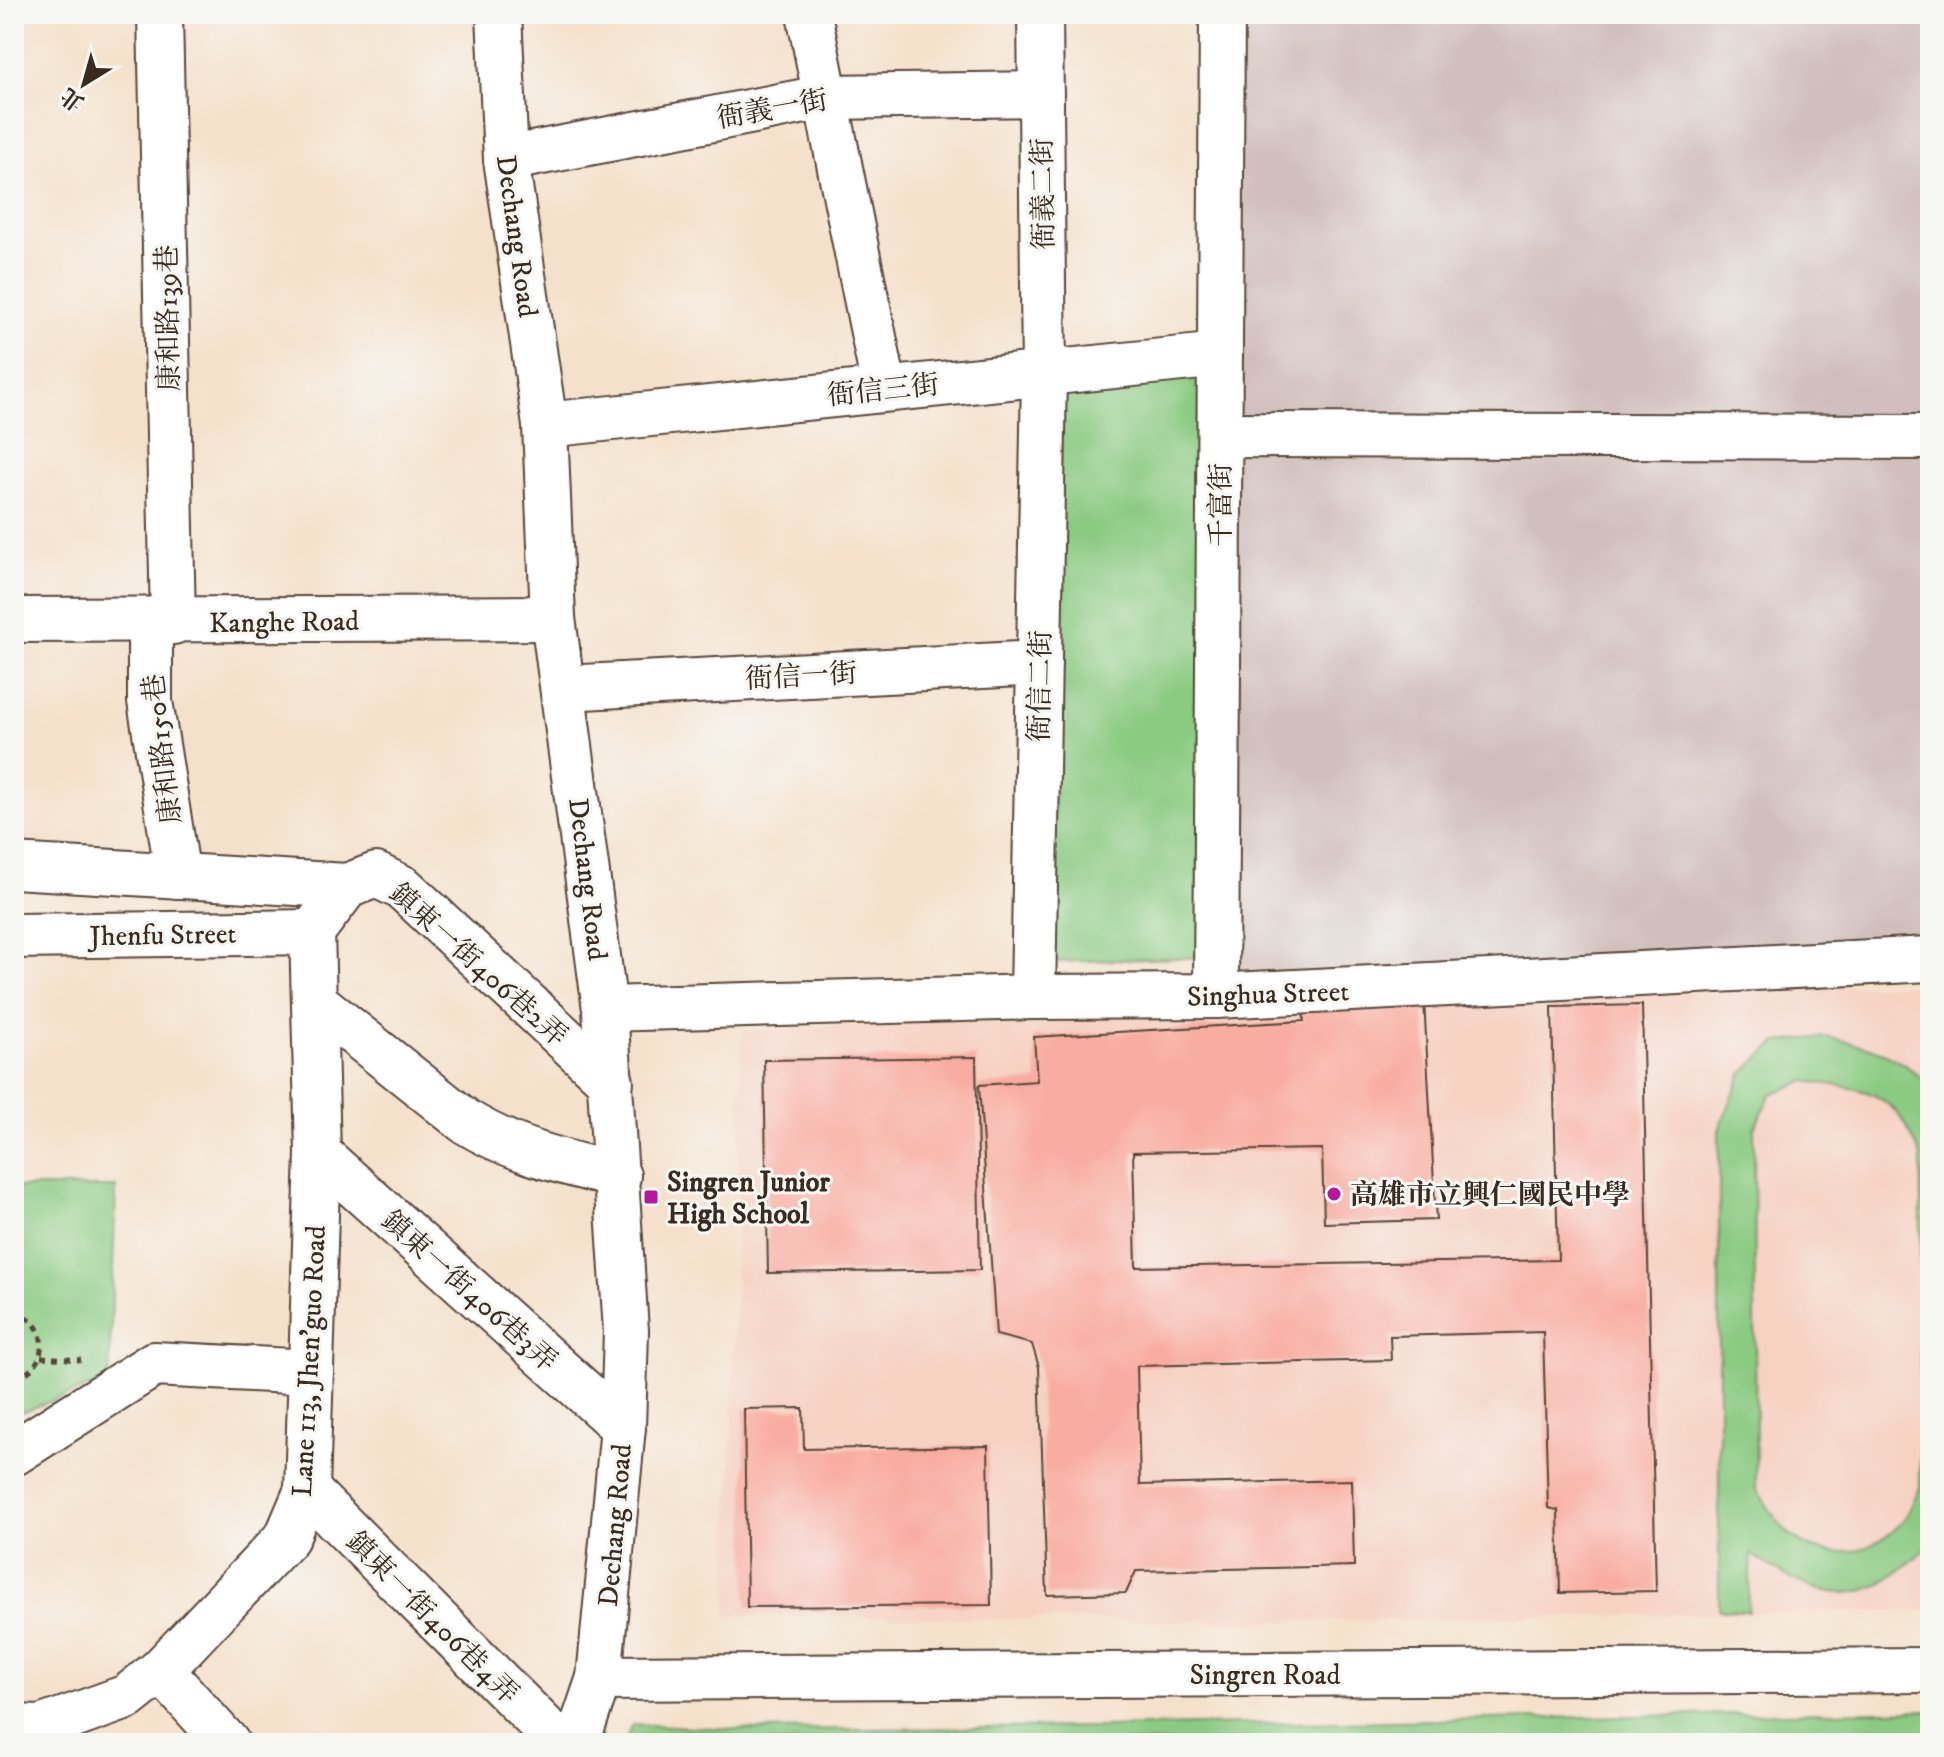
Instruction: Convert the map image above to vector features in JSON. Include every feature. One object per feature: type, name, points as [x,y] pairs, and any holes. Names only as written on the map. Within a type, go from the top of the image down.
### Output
[{"type":"street","name":"康和路139巷","points":[[160,14],[162,622]]},
{"type":"street","name":"Dechang Road","points":[[499,14],[506,159],[545,425],[553,618],[605,1009],[626,1331],[623,1427],[599,1678],[577,1743]]},
{"type":"street","points":[[809,14],[884,387]]},
{"type":"street","name":"衙義二街","points":[[1040,14],[1044,374]]},
{"type":"street","name":"千富街","points":[[1216,996],[1222,14]]},
{"type":"street","name":"衙義一街","points":[[506,159],[826,97],[1041,94]]},
{"type":"street","name":"衙信三街","points":[[545,425],[884,387],[1220,355]]},
{"type":"street","name":"衙信二街","points":[[1033,997],[1044,374]]},
{"type":"street","points":[[1220,435],[1930,437]]},
{"type":"street","name":"Kanghe Road","points":[[14,620],[162,622],[553,618]]},
{"type":"street","name":"康和路150巷","points":[[162,622],[150,701],[178,876]]},
{"type":"street","name":"衙信一街","points":[[564,688],[1039,663]]},
{"type":"street","points":[[14,866],[347,886]]},
{"type":"street","name":"鎮東一街406巷2弄","points":[[312,932],[347,886],[376,875],[403,888],[611,1082]]},
{"type":"street","name":"Jhenfu Street","points":[[14,936],[312,932]]},
{"type":"street","name":"Lane 113, Jhen'guo Road","points":[[36,1733],[127,1697],[161,1670],[287,1537],[307,1490],[318,1153],[312,932]]},
{"type":"street","name":"Singhua Street","points":[[605,1009],[1033,997],[1216,996],[1930,959]]},
{"type":"street","points":[[314,1001],[465,1121],[491,1137],[525,1153],[618,1176]]},
{"type":"street","name":"鎮東一街406巷3弄","points":[[318,1153],[623,1427]]},
{"type":"street","points":[[14,1453],[154,1364],[311,1372]]},
{"type":"street","name":"鎮東一街406巷4弄","points":[[307,1490],[560,1743]]},
{"type":"street","points":[[161,1670],[227,1743]]},
{"type":"street","name":"Singren Road","points":[[599,1678],[1930,1670]]},
{"type":"path","points":[[14,1315],[21,1315],[35,1326],[43,1342],[41,1357],[33,1370],[14,1377]]},
{"type":"shaded area","points":[[1222,14],[1930,14],[1930,959],[1216,996]]},
{"type":"shaded area","name":"高雄市立興仁國民中學","points":[[1930,984],[1930,1610],[1244,1622],[727,1615],[742,1031],[1292,1002]]},
{"type":"green space","points":[[1208,369],[1207,957],[1052,962],[1059,387]]},
{"type":"green space","points":[[1825,1037],[1854,1043],[1896,1059],[1930,1088],[1930,1546],[1873,1587],[1840,1593],[1794,1580],[1751,1554],[1748,1611],[1719,1610],[1719,1130],[1742,1074],[1777,1042]],"holes":[[[1806,1081],[1848,1087],[1878,1097],[1901,1118],[1921,1157],[1920,1488],[1905,1518],[1890,1534],[1876,1543],[1845,1552],[1829,1552],[1798,1541],[1781,1525],[1756,1488],[1754,1129],[1771,1094]]]},
{"type":"green space","points":[[14,1187],[116,1187],[109,1380],[14,1415]]},
{"type":"green space","points":[[1930,1710],[1930,1743],[624,1743],[633,1724],[754,1730],[1105,1727]]},
{"type":"building","points":[[1424,1000],[1436,1220],[1324,1223],[1322,1149],[1133,1152],[1136,1267],[1558,1260],[1552,1007],[1642,1005],[1656,1591],[1560,1593],[1558,1510],[1548,1508],[1543,1332],[1390,1336],[1391,1360],[1137,1366],[1140,1485],[1352,1480],[1354,1566],[1136,1571],[1126,1593],[1047,1595],[1039,1367],[1032,1344],[996,1335],[979,1085],[1037,1081],[1034,1037],[1304,1021],[1303,1008]]},
{"type":"building","points":[[976,1057],[980,1270],[768,1273],[764,1060]]},
{"type":"building","points":[[803,1408],[804,1449],[988,1446],[991,1605],[747,1607],[744,1409]]},
{"type":"place","name":"高雄市立興仁國民中學","points":[[1334,1194]]},
{"type":"place","name":"Singren Junior High School","points":[[651,1197]]}]
